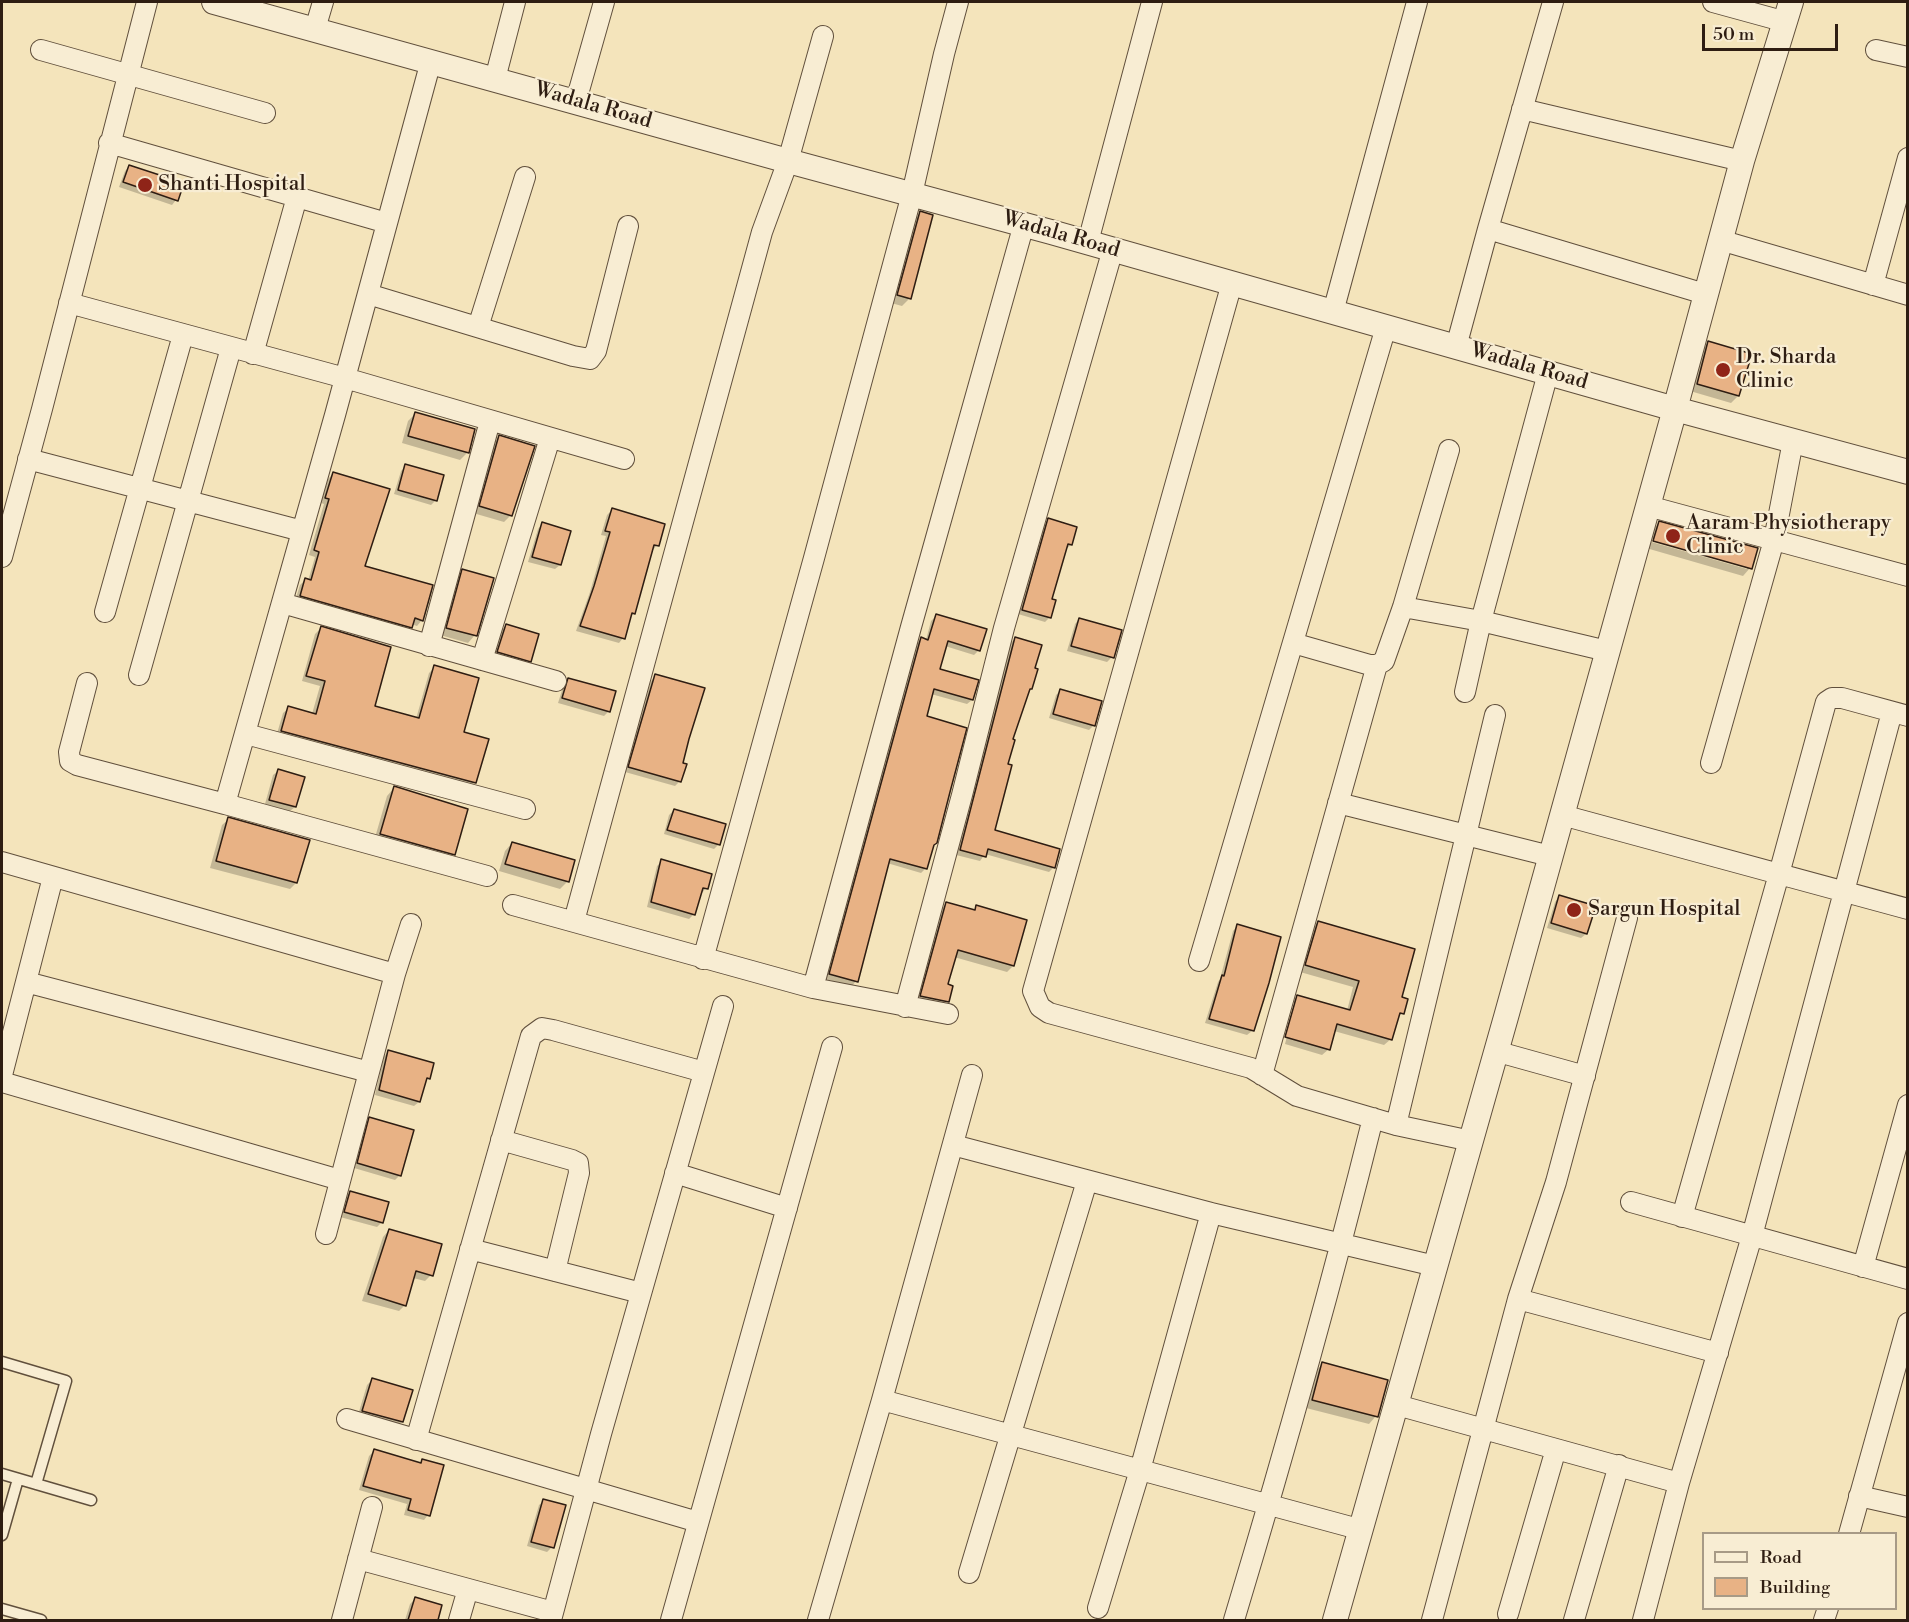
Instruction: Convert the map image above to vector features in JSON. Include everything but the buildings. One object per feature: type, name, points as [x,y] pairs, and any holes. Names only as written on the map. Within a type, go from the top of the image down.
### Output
[{"type":"street","points":[[2,552],[147,2]]},
{"type":"street","name":"Wadala Road","points":[[214,2],[1024,224],[1675,409],[1908,472]]},
{"type":"street","points":[[315,29],[323,2]]},
{"type":"street","points":[[495,79],[515,2]]},
{"type":"street","points":[[576,101],[604,2]]},
{"type":"street","points":[[703,959],[912,194],[958,2]]},
{"type":"street","points":[[1088,242],[1152,2]]},
{"type":"street","points":[[1333,312],[1417,2]]},
{"type":"street","points":[[1456,347],[1553,2]]},
{"type":"street","points":[[1335,1620],[1562,815],[1742,161],[1788,12],[1713,2]]},
{"type":"street","points":[[574,921],[762,232],[788,161],[823,36]]},
{"type":"street","points":[[40,50],[265,113]]},
{"type":"street","points":[[1876,50],[1908,57]]},
{"type":"street","points":[[225,804],[345,378],[431,61]]},
{"type":"street","points":[[1522,109],[1742,161]]},
{"type":"street","points":[[110,143],[387,223]]},
{"type":"street","points":[[1873,285],[1908,158]]},
{"type":"street","points":[[478,327],[525,177]]},
{"type":"street","points":[[253,354],[297,197]]},
{"type":"street","points":[[813,988],[910,627],[1024,224]]},
{"type":"street","points":[[368,294],[573,356],[590,359],[596,351],[628,226]]},
{"type":"street","points":[[1488,229],[1705,294]]},
{"type":"street","points":[[1720,240],[1908,295]]},
{"type":"street","points":[[905,1007],[1004,628],[1113,249]]},
{"type":"street","points":[[1232,283],[1033,991],[1040,1007],[1049,1013],[1251,1068],[1297,1096],[1396,1125],[1471,1141]]},
{"type":"street","points":[[69,303],[345,378],[624,459]]},
{"type":"street","points":[[1199,961],[1386,327]]},
{"type":"street","points":[[105,612],[183,335]]},
{"type":"street","points":[[139,675],[231,348]]},
{"type":"street","points":[[1465,692],[1481,621],[1548,373]]},
{"type":"street","points":[[429,646],[490,421]]},
{"type":"street","points":[[482,660],[550,438]]},
{"type":"street","points":[[1711,763],[1774,540],[1793,441]]},
{"type":"street","points":[[1293,643],[1370,665],[1377,665],[1384,661],[1403,607],[1449,450]]},
{"type":"street","points":[[28,459],[302,531]]},
{"type":"street","points":[[1648,506],[1908,576]]},
{"type":"street","points":[[282,603],[556,681]]},
{"type":"street","points":[[1403,607],[1481,621],[1607,651]]},
{"type":"street","points":[[1262,1075],[1377,665]]},
{"type":"street","points":[[87,683],[69,752],[70,761],[77,765],[487,876]]},
{"type":"street","points":[[1643,1620],[1679,1483],[1752,1236],[1844,892],[1900,714],[1842,698],[1832,698],[1826,702],[1682,1216]]},
{"type":"street","points":[[1396,1125],[1496,715]]},
{"type":"street","points":[[246,734],[525,809]]},
{"type":"street","points":[[1338,803],[1550,856]]},
{"type":"street","points":[[1562,815],[1908,909]]},
{"type":"street","points":[[2,862],[394,974]]},
{"type":"street","points":[[2,1075],[54,876]]},
{"type":"street","points":[[513,905],[813,988],[948,1014]]},
{"type":"street","points":[[1432,1620],[1518,1299],[1556,1182],[1627,918]]},
{"type":"street","points":[[326,1234],[394,974],[411,924]]},
{"type":"street","points":[[26,982],[369,1072]]},
{"type":"street","points":[[358,1559],[468,1589],[552,1616],[723,1006]]},
{"type":"street","points":[[416,1440],[531,1036],[542,1028],[704,1072]]},
{"type":"street","points":[[671,1620],[832,1047]]},
{"type":"street","points":[[1495,1050],[1585,1076]]},
{"type":"street","points":[[820,1620],[972,1075]]},
{"type":"street","points":[[2,1082],[340,1180]]},
{"type":"street","points":[[1863,1266],[1908,1105]]},
{"type":"street","points":[[1234,1620],[1342,1245],[1373,1118]]},
{"type":"street","points":[[501,1140],[578,1163],[579,1173],[555,1271]]},
{"type":"street","points":[[952,1145],[1211,1213],[1435,1266]]},
{"type":"street","points":[[675,1173],[786,1208]]},
{"type":"street","points":[[969,1573],[1087,1181]]},
{"type":"street","points":[[1631,1202],[1908,1279]]},
{"type":"street","points":[[1098,1608],[1140,1470],[1211,1213]]},
{"type":"street","points":[[470,1249],[641,1293]]},
{"type":"street","points":[[1518,1299],[1718,1353]]},
{"type":"street","points":[[1849,1532],[1902,1363],[1908,1323]]},
{"type":"street","points":[[882,1400],[1362,1530]]},
{"type":"street","points":[[1396,1405],[1679,1483]]},
{"type":"street","points":[[347,1419],[698,1522]]},
{"type":"street","points":[[1508,1614],[1556,1449]]},
{"type":"street","points":[[1574,1620],[1619,1465]]},
{"type":"street","points":[[1859,1496],[1908,1507]]},
{"type":"street","points":[[342,1620],[372,1507]]},
{"type":"street","points":[[459,1620],[468,1589]]},
{"type":"lane","points":[[2,1362],[66,1381],[36,1484]]},
{"type":"lane","points":[[2,1474],[91,1500]]},
{"type":"lane","points":[[2,1535],[18,1479]]},
{"type":"lane","points":[[2,1609],[41,1620]]},
{"type":"place","name":"Shanti Hospital","points":[[145,185]]},
{"type":"place","name":"Dr. Sharda Clinic","points":[[1723,370]]},
{"type":"place","name":"Aaram Physiotherapy Clinic","points":[[1673,536]]},
{"type":"place","name":"Sargun Hospital","points":[[1574,910]]}]
